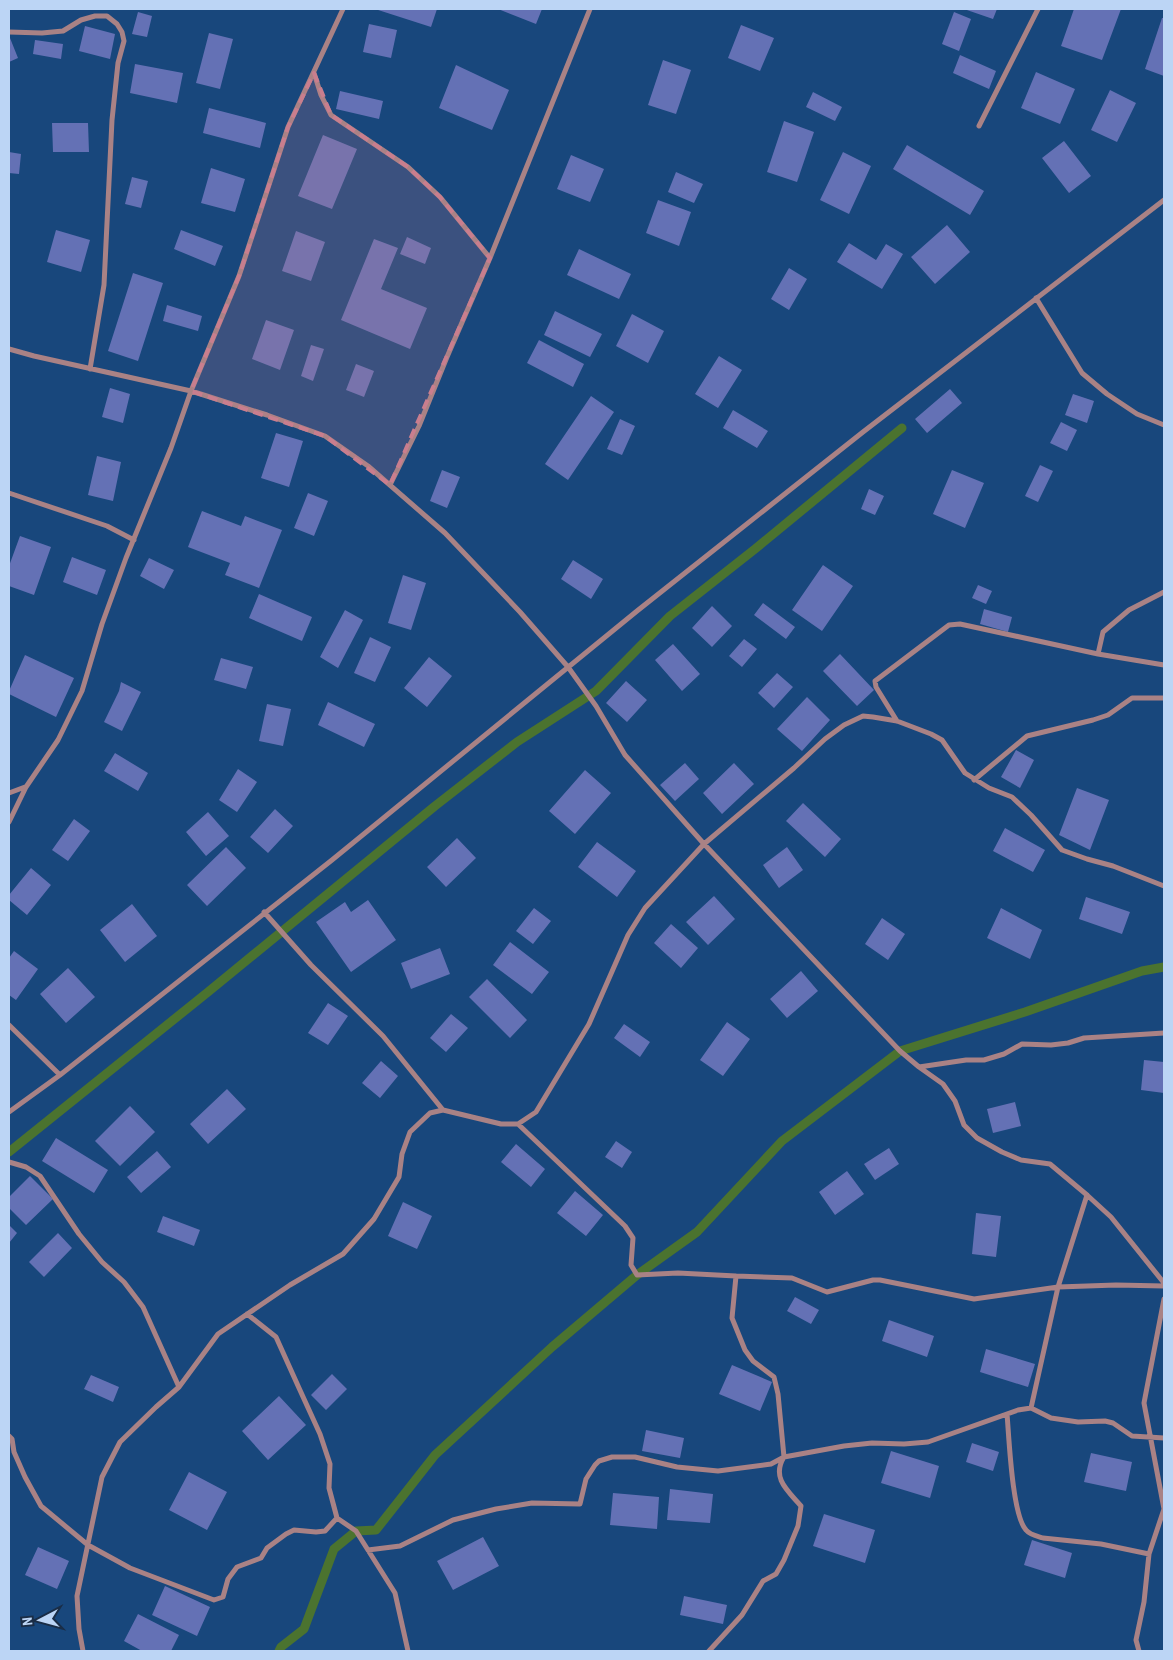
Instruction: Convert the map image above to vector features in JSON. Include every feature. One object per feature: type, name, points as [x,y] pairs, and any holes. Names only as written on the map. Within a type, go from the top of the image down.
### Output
[{"type":"street","points":[[9,822],[26,787],[58,740],[82,691],[102,624],[171,448],[191,391],[239,276],[288,127],[342,9]]},
{"type":"street","points":[[390,485],[419,426],[490,258],[590,9]]},
{"type":"street","points":[[978,126],[1038,9]]},
{"type":"street","points":[[9,32],[42,33],[63,31],[81,20],[95,16],[107,16],[117,24],[122,32],[124,41],[118,64],[112,120],[104,285],[90,368]]},
{"type":"street","points":[[314,72],[321,95],[331,114],[408,166],[440,197],[490,258]]},
{"type":"street","points":[[9,1112],[60,1075],[264,912],[339,855],[568,667],[863,432],[1164,200]]},
{"type":"street","points":[[1036,298],[1082,373],[1107,394],[1137,414],[1164,425]]},
{"type":"street","points":[[9,349],[191,391],[325,436],[368,466],[451,539],[520,612],[568,667],[596,706],[625,755],[704,844],[900,1051],[943,1084],[955,1100],[964,1125],[977,1138],[1002,1152],[1021,1160],[1050,1164],[1111,1217],[1164,1284]]},
{"type":"street","points":[[9,494],[107,526],[134,540]]},
{"type":"street","points":[[1098,654],[1103,632],[1129,610],[1164,592]]},
{"type":"street","points":[[897,722],[876,687],[875,681],[949,625],[960,624],[1098,654],[1164,665]]},
{"type":"street","points":[[974,780],[1027,736],[1108,715],[1132,698],[1164,698]]},
{"type":"street","points":[[83,1651],[79,1629],[77,1596],[102,1477],[120,1442],[179,1387],[218,1334],[290,1285],[343,1254],[374,1219],[399,1177],[402,1154],[410,1132],[430,1113],[443,1110],[501,1124],[518,1124],[536,1112],[590,1024],[628,935],[645,908],[704,844],[794,768],[825,739],[844,725],[863,716],[897,722],[931,734],[942,740],[965,773],[974,780],[1012,797],[1031,814],[1062,850],[1087,860],[1113,866],[1164,886]]},
{"type":"street","points":[[9,793],[26,787]]},
{"type":"street","points":[[264,912],[311,966],[383,1036],[443,1110]]},
{"type":"street","points":[[9,1025],[60,1075]]},
{"type":"street","points":[[919,1067],[966,1060],[984,1060],[1004,1054],[1022,1044],[1068,1044],[1084,1038],[1164,1033]]},
{"type":"street","points":[[518,1124],[625,1226],[633,1238],[631,1265],[637,1275],[678,1273],[792,1278],[827,1292],[872,1280],[880,1280],[974,1298],[1058,1287],[1164,1284]]},
{"type":"street","points":[[9,1162],[26,1167],[40,1176],[79,1234],[102,1262],[124,1282],[143,1307],[179,1387]]},
{"type":"street","points":[[1031,1408],[1058,1287],[1087,1195]]},
{"type":"street","points":[[709,1651],[742,1615],[763,1581],[776,1574],[798,1526],[801,1506],[787,1493],[781,1481],[780,1464],[784,1456],[778,1394],[774,1377],[753,1360],[745,1350],[732,1318],[736,1276]]},
{"type":"street","points":[[1139,1651],[1136,1640],[1144,1602],[1149,1554],[1164,1509],[1144,1404],[1164,1299]]},
{"type":"street","points":[[247,1314],[276,1337],[320,1434],[330,1464],[329,1488],[337,1518],[356,1531],[395,1593],[408,1651]]},
{"type":"street","points":[[368,1550],[400,1546],[453,1520],[496,1509],[532,1503],[580,1504],[586,1479],[595,1465],[599,1461],[612,1457],[635,1458],[676,1467],[718,1471],[771,1464],[784,1456],[844,1446],[872,1443],[904,1444],[928,1442],[1018,1410],[1031,1408],[1051,1418],[1078,1422],[1105,1421],[1114,1423],[1132,1436],[1164,1438]]},
{"type":"street","points":[[1007,1414],[1010,1467],[1016,1506],[1025,1529],[1034,1536],[1043,1538],[1101,1544],[1149,1554]]},
{"type":"street","points":[[9,1436],[12,1439],[14,1452],[25,1477],[41,1506],[88,1546],[130,1568],[214,1600],[223,1597],[228,1579],[237,1567],[261,1558],[267,1548],[286,1534],[294,1530],[325,1531],[337,1518]]},
{"type":"highlighted area","points":[[314,73],[331,115],[408,167],[440,197],[490,258],[390,485],[325,436],[191,391],[239,276],[288,127]]},
{"type":"building","points":[[375,9],[437,9],[431,27]]},
{"type":"building","points":[[498,9],[542,9],[536,24]]},
{"type":"building","points":[[964,9],[997,9],[993,19]]},
{"type":"building","points":[[1074,9],[1121,9],[1102,60],[1061,46]]},
{"type":"building","points":[[138,12],[152,16],[147,37],[132,34]]},
{"type":"building","points":[[954,12],[971,19],[959,51],[942,44]]},
{"type":"building","points":[[1162,18],[1164,18],[1164,76],[1145,69]]},
{"type":"building","points":[[369,24],[397,30],[391,58],[363,52]]},
{"type":"building","points":[[741,25],[774,38],[760,71],[728,58]]},
{"type":"building","points":[[85,26],[115,34],[110,59],[79,51]]},
{"type":"building","points":[[209,33],[233,39],[220,89],[196,83]]},
{"type":"building","points":[[9,39],[18,58],[9,62]]},
{"type":"building","points":[[35,40],[63,44],[61,59],[33,54]]},
{"type":"building","points":[[960,55],[996,71],[989,89],[953,73]]},
{"type":"building","points":[[663,60],[691,70],[676,114],[648,105]]},
{"type":"building","points":[[135,64],[183,73],[177,103],[130,93]]},
{"type":"building","points":[[456,65],[509,90],[492,130],[439,108]]},
{"type":"building","points":[[1036,72],[1075,89],[1060,124],[1021,108]]},
{"type":"building","points":[[1110,90],[1136,103],[1117,142],[1091,130]]},
{"type":"building","points":[[340,91],[383,101],[379,119],[336,109]]},
{"type":"building","points":[[813,92],[842,107],[835,121],[806,107]]},
{"type":"building","points":[[209,108],[266,123],[260,148],[203,133]]},
{"type":"building","points":[[784,121],[814,132],[797,182],[767,172]]},
{"type":"building","points":[[52,123],[88,123],[89,152],[53,152]]},
{"type":"building","points":[[323,135],[357,149],[332,209],[298,196]]},
{"type":"building","points":[[1064,141],[1091,176],[1069,193],[1042,158]]},
{"type":"building","points":[[907,145],[984,191],[970,215],[893,169]]},
{"type":"building","points":[[9,152],[21,154],[19,174],[9,173]]},
{"type":"building","points":[[843,152],[871,166],[849,214],[820,200]]},
{"type":"building","points":[[571,155],[604,169],[590,202],[557,189]]},
{"type":"building","points":[[211,168],[245,179],[235,212],[201,203]]},
{"type":"building","points":[[676,172],[703,184],[694,203],[668,192]]},
{"type":"building","points":[[132,177],[148,181],[141,208],[125,204]]},
{"type":"building","points":[[658,200],[691,212],[679,246],[646,233]]},
{"type":"building","points":[[947,225],[970,252],[935,284],[911,257]]},
{"type":"building","points":[[56,230],[90,240],[81,272],[47,262]]},
{"type":"building","points":[[181,230],[223,246],[215,266],[174,249]]},
{"type":"building","points":[[296,231],[325,242],[311,281],[282,271]]},
{"type":"building","points":[[407,237],[431,248],[425,264],[400,254]]},
{"type":"building","points":[[374,239],[398,248],[381,289],[427,308],[410,349],[341,320]]},
{"type":"building","points":[[849,243],[876,260],[886,244],[903,254],[882,289],[837,262]]},
{"type":"building","points":[[579,249],[631,274],[619,299],[567,275]]},
{"type":"building","points":[[789,268],[807,279],[789,310],[771,299]]},
{"type":"building","points":[[133,273],[163,283],[138,361],[108,351]]},
{"type":"building","points":[[167,305],[202,316],[198,331],[163,321]]},
{"type":"building","points":[[555,311],[602,334],[590,357],[544,335]]},
{"type":"building","points":[[632,314],[664,331],[648,363],[616,346]]},
{"type":"building","points":[[266,320],[294,330],[280,370],[252,359]]},
{"type":"building","points":[[539,340],[584,364],[573,387],[527,363]]},
{"type":"building","points":[[311,345],[324,349],[313,381],[301,376]]},
{"type":"building","points":[[719,356],[742,370],[718,408],[695,394]]},
{"type":"building","points":[[356,364],[374,371],[364,397],[346,390]]},
{"type":"building","points":[[110,388],[130,394],[123,423],[102,417]]},
{"type":"building","points":[[950,389],[962,403],[927,433],[915,419]]},
{"type":"building","points":[[1073,394],[1094,401],[1087,423],[1065,415]]},
{"type":"building","points":[[591,396],[614,412],[568,480],[545,464]]},
{"type":"building","points":[[733,410],[768,431],[757,448],[723,428]]},
{"type":"building","points":[[620,419],[635,426],[622,455],[607,449]]},
{"type":"building","points":[[1061,422],[1077,430],[1067,451],[1050,443]]},
{"type":"building","points":[[276,433],[303,441],[289,487],[261,478]]},
{"type":"building","points":[[97,456],[121,462],[113,501],[88,495]]},
{"type":"building","points":[[1040,465],[1053,471],[1038,502],[1025,496]]},
{"type":"building","points":[[442,470],[460,477],[447,508],[430,501]]},
{"type":"building","points":[[952,470],[984,483],[965,528],[933,514]]},
{"type":"building","points":[[869,489],[884,496],[875,515],[861,509]]},
{"type":"building","points":[[308,493],[328,501],[314,536],[294,528]]},
{"type":"building","points":[[202,511],[241,526],[245,516],[282,530],[259,588],[225,575],[230,563],[188,547]]},
{"type":"building","points":[[20,536],[51,547],[34,595],[9,586],[9,566]]},
{"type":"building","points":[[72,557],[106,570],[97,595],[63,582]]},
{"type":"building","points":[[149,558],[174,570],[164,589],[140,576]]},
{"type":"building","points":[[573,560],[603,579],[591,599],[561,579]]},
{"type":"building","points":[[823,565],[853,586],[822,631],[792,610]]},
{"type":"building","points":[[403,575],[426,583],[411,630],[388,623]]},
{"type":"building","points":[[978,585],[992,591],[986,604],[972,598]]},
{"type":"building","points":[[259,594],[312,617],[302,641],[249,618]]},
{"type":"building","points":[[763,603],[795,627],[786,639],[754,615]]},
{"type":"building","points":[[712,606],[732,626],[712,647],[692,628]]},
{"type":"building","points":[[984,609],[1012,617],[1008,632],[980,624]]},
{"type":"building","points":[[345,610],[363,620],[338,668],[320,657]]},
{"type":"building","points":[[370,637],[391,647],[375,682],[354,673]]},
{"type":"building","points":[[744,639],[757,649],[742,667],[729,656]]},
{"type":"building","points":[[673,644],[700,674],[682,691],[655,660]]},
{"type":"building","points":[[840,654],[874,690],[857,706],[823,671]]},
{"type":"building","points":[[25,655],[74,678],[56,717],[9,694]]},
{"type":"building","points":[[429,657],[452,676],[427,707],[404,688]]},
{"type":"building","points":[[221,658],[253,667],[246,689],[214,680]]},
{"type":"building","points":[[777,673],[793,687],[774,708],[758,693]]},
{"type":"building","points":[[626,681],[647,700],[627,722],[606,703]]},
{"type":"building","points":[[121,682],[141,692],[122,731],[104,722],[119,691]]},
{"type":"building","points":[[807,697],[830,720],[802,751],[777,729]]},
{"type":"building","points":[[328,702],[375,724],[364,747],[318,725]]},
{"type":"building","points":[[267,704],[291,709],[283,746],[259,741]]},
{"type":"building","points":[[1016,750],[1034,760],[1020,788],[1001,777]]},
{"type":"building","points":[[115,753],[148,773],[138,791],[104,771]]},
{"type":"building","points":[[685,763],[699,779],[675,801],[660,785]]},
{"type":"building","points":[[734,763],[754,784],[722,814],[703,793]]},
{"type":"building","points":[[238,769],[257,782],[237,812],[219,800]]},
{"type":"building","points":[[585,770],[611,793],[575,834],[549,811]]},
{"type":"building","points":[[1077,788],[1109,800],[1090,850],[1059,835]]},
{"type":"building","points":[[803,803],[841,839],[825,857],[786,821]]},
{"type":"building","points":[[275,809],[293,826],[268,853],[250,837]]},
{"type":"building","points":[[208,812],[229,836],[206,856],[186,832]]},
{"type":"building","points":[[74,819],[90,831],[68,861],[52,850]]},
{"type":"building","points":[[1005,828],[1045,850],[1033,872],[993,851]]},
{"type":"building","points":[[457,838],[476,858],[446,887],[427,867]]},
{"type":"building","points":[[597,842],[636,871],[617,897],[578,867]]},
{"type":"building","points":[[226,847],[246,868],[207,906],[187,885]]},
{"type":"building","points":[[787,847],[803,870],[779,888],[763,865]]},
{"type":"building","points":[[31,868],[51,885],[27,915],[9,900],[9,895]]},
{"type":"building","points":[[714,896],[735,919],[708,945],[686,922]]},
{"type":"building","points":[[1086,897],[1130,912],[1122,934],[1079,919]]},
{"type":"building","points":[[368,900],[396,940],[351,972],[316,922],[345,902],[351,912]]},
{"type":"building","points":[[132,904],[157,936],[125,962],[100,930]]},
{"type":"building","points":[[534,908],[551,921],[533,944],[516,931]]},
{"type":"building","points":[[1001,908],[1042,930],[1030,959],[987,938]]},
{"type":"building","points":[[882,918],[905,934],[888,960],[865,944]]},
{"type":"building","points":[[671,924],[698,948],[681,968],[654,943]]},
{"type":"building","points":[[510,942],[549,972],[532,994],[493,965]]},
{"type":"building","points":[[440,948],[450,974],[411,989],[401,963]]},
{"type":"building","points":[[14,951],[38,969],[16,1000],[9,995],[9,958]]},
{"type":"building","points":[[68,968],[95,997],[66,1023],[40,994]]},
{"type":"building","points":[[801,971],[818,991],[787,1018],[770,999]]},
{"type":"building","points":[[487,979],[527,1020],[510,1038],[469,997]]},
{"type":"building","points":[[328,1003],[348,1016],[328,1045],[308,1033]]},
{"type":"building","points":[[451,1014],[468,1028],[446,1052],[430,1038]]},
{"type":"building","points":[[727,1022],[750,1039],[723,1076],[700,1060]]},
{"type":"building","points":[[624,1024],[650,1042],[640,1057],[614,1038]]},
{"type":"building","points":[[1144,1060],[1164,1062],[1164,1093],[1141,1090]]},
{"type":"building","points":[[381,1061],[398,1076],[380,1098],[362,1083]]},
{"type":"building","points":[[227,1089],[246,1109],[208,1144],[190,1124]]},
{"type":"building","points":[[1015,1102],[1021,1126],[993,1133],[987,1109]]},
{"type":"building","points":[[130,1106],[155,1132],[120,1166],[95,1141]]},
{"type":"building","points":[[56,1138],[108,1170],[94,1193],[42,1161]]},
{"type":"building","points":[[616,1141],[632,1152],[622,1168],[605,1157]]},
{"type":"building","points":[[516,1144],[545,1169],[531,1187],[501,1162]]},
{"type":"building","points":[[889,1148],[899,1164],[875,1180],[864,1164]]},
{"type":"building","points":[[157,1151],[171,1167],[141,1193],[127,1177]]},
{"type":"building","points":[[847,1171],[864,1194],[835,1215],[819,1192]]},
{"type":"building","points":[[30,1176],[53,1199],[26,1225],[9,1208],[9,1197]]},
{"type":"building","points":[[575,1191],[603,1215],[586,1236],[557,1213]]},
{"type":"building","points":[[403,1202],[432,1216],[417,1249],[388,1236]]},
{"type":"building","points":[[976,1213],[1001,1216],[996,1257],[972,1254]]},
{"type":"building","points":[[163,1216],[200,1230],[194,1246],[157,1232]]},
{"type":"building","points":[[9,1225],[17,1233],[9,1243]]},
{"type":"building","points":[[58,1233],[72,1248],[44,1277],[29,1262]]},
{"type":"building","points":[[795,1297],[819,1310],[811,1324],[787,1311]]},
{"type":"building","points":[[889,1320],[934,1336],[927,1357],[882,1341]]},
{"type":"building","points":[[986,1349],[1035,1364],[1028,1387],[980,1372]]},
{"type":"building","points":[[732,1365],[772,1382],[760,1411],[719,1394]]},
{"type":"building","points":[[332,1374],[347,1389],[326,1410],[311,1395]]},
{"type":"building","points":[[91,1375],[119,1387],[113,1402],[84,1389]]},
{"type":"building","points":[[279,1396],[306,1425],[268,1460],[242,1431]]},
{"type":"building","points":[[646,1430],[684,1438],[680,1458],[642,1451]]},
{"type":"building","points":[[972,1443],[999,1452],[993,1471],[966,1462]]},
{"type":"building","points":[[891,1451],[939,1466],[930,1498],[881,1483]]},
{"type":"building","points":[[1091,1453],[1132,1462],[1126,1491],[1084,1482]]},
{"type":"building","points":[[189,1472],[227,1492],[207,1530],[169,1510]]},
{"type":"building","points":[[670,1489],[713,1494],[710,1523],[667,1520]]},
{"type":"building","points":[[613,1493],[659,1497],[657,1529],[610,1525]]},
{"type":"building","points":[[824,1514],[875,1530],[865,1563],[813,1546]]},
{"type":"building","points":[[483,1537],[499,1566],[453,1590],[437,1561]]},
{"type":"building","points":[[1032,1540],[1072,1553],[1065,1578],[1024,1565]]},
{"type":"building","points":[[38,1547],[69,1561],[57,1589],[25,1575]]},
{"type":"building","points":[[165,1586],[210,1607],[197,1636],[152,1615]]},
{"type":"building","points":[[684,1596],[727,1605],[723,1624],[680,1615]]},
{"type":"building","points":[[138,1614],[179,1635],[171,1651],[142,1651],[124,1641]]},
{"type":"waterway","points":[[9,1152],[435,806],[517,742],[596,691],[670,616],[902,428]]},
{"type":"waterway","points":[[279,1651],[281,1647],[304,1629],[334,1549],[356,1531],[376,1530],[435,1455],[552,1347],[637,1275],[697,1232],[782,1141],[900,1051],[1025,1012],[1142,971],[1164,967]]}]
